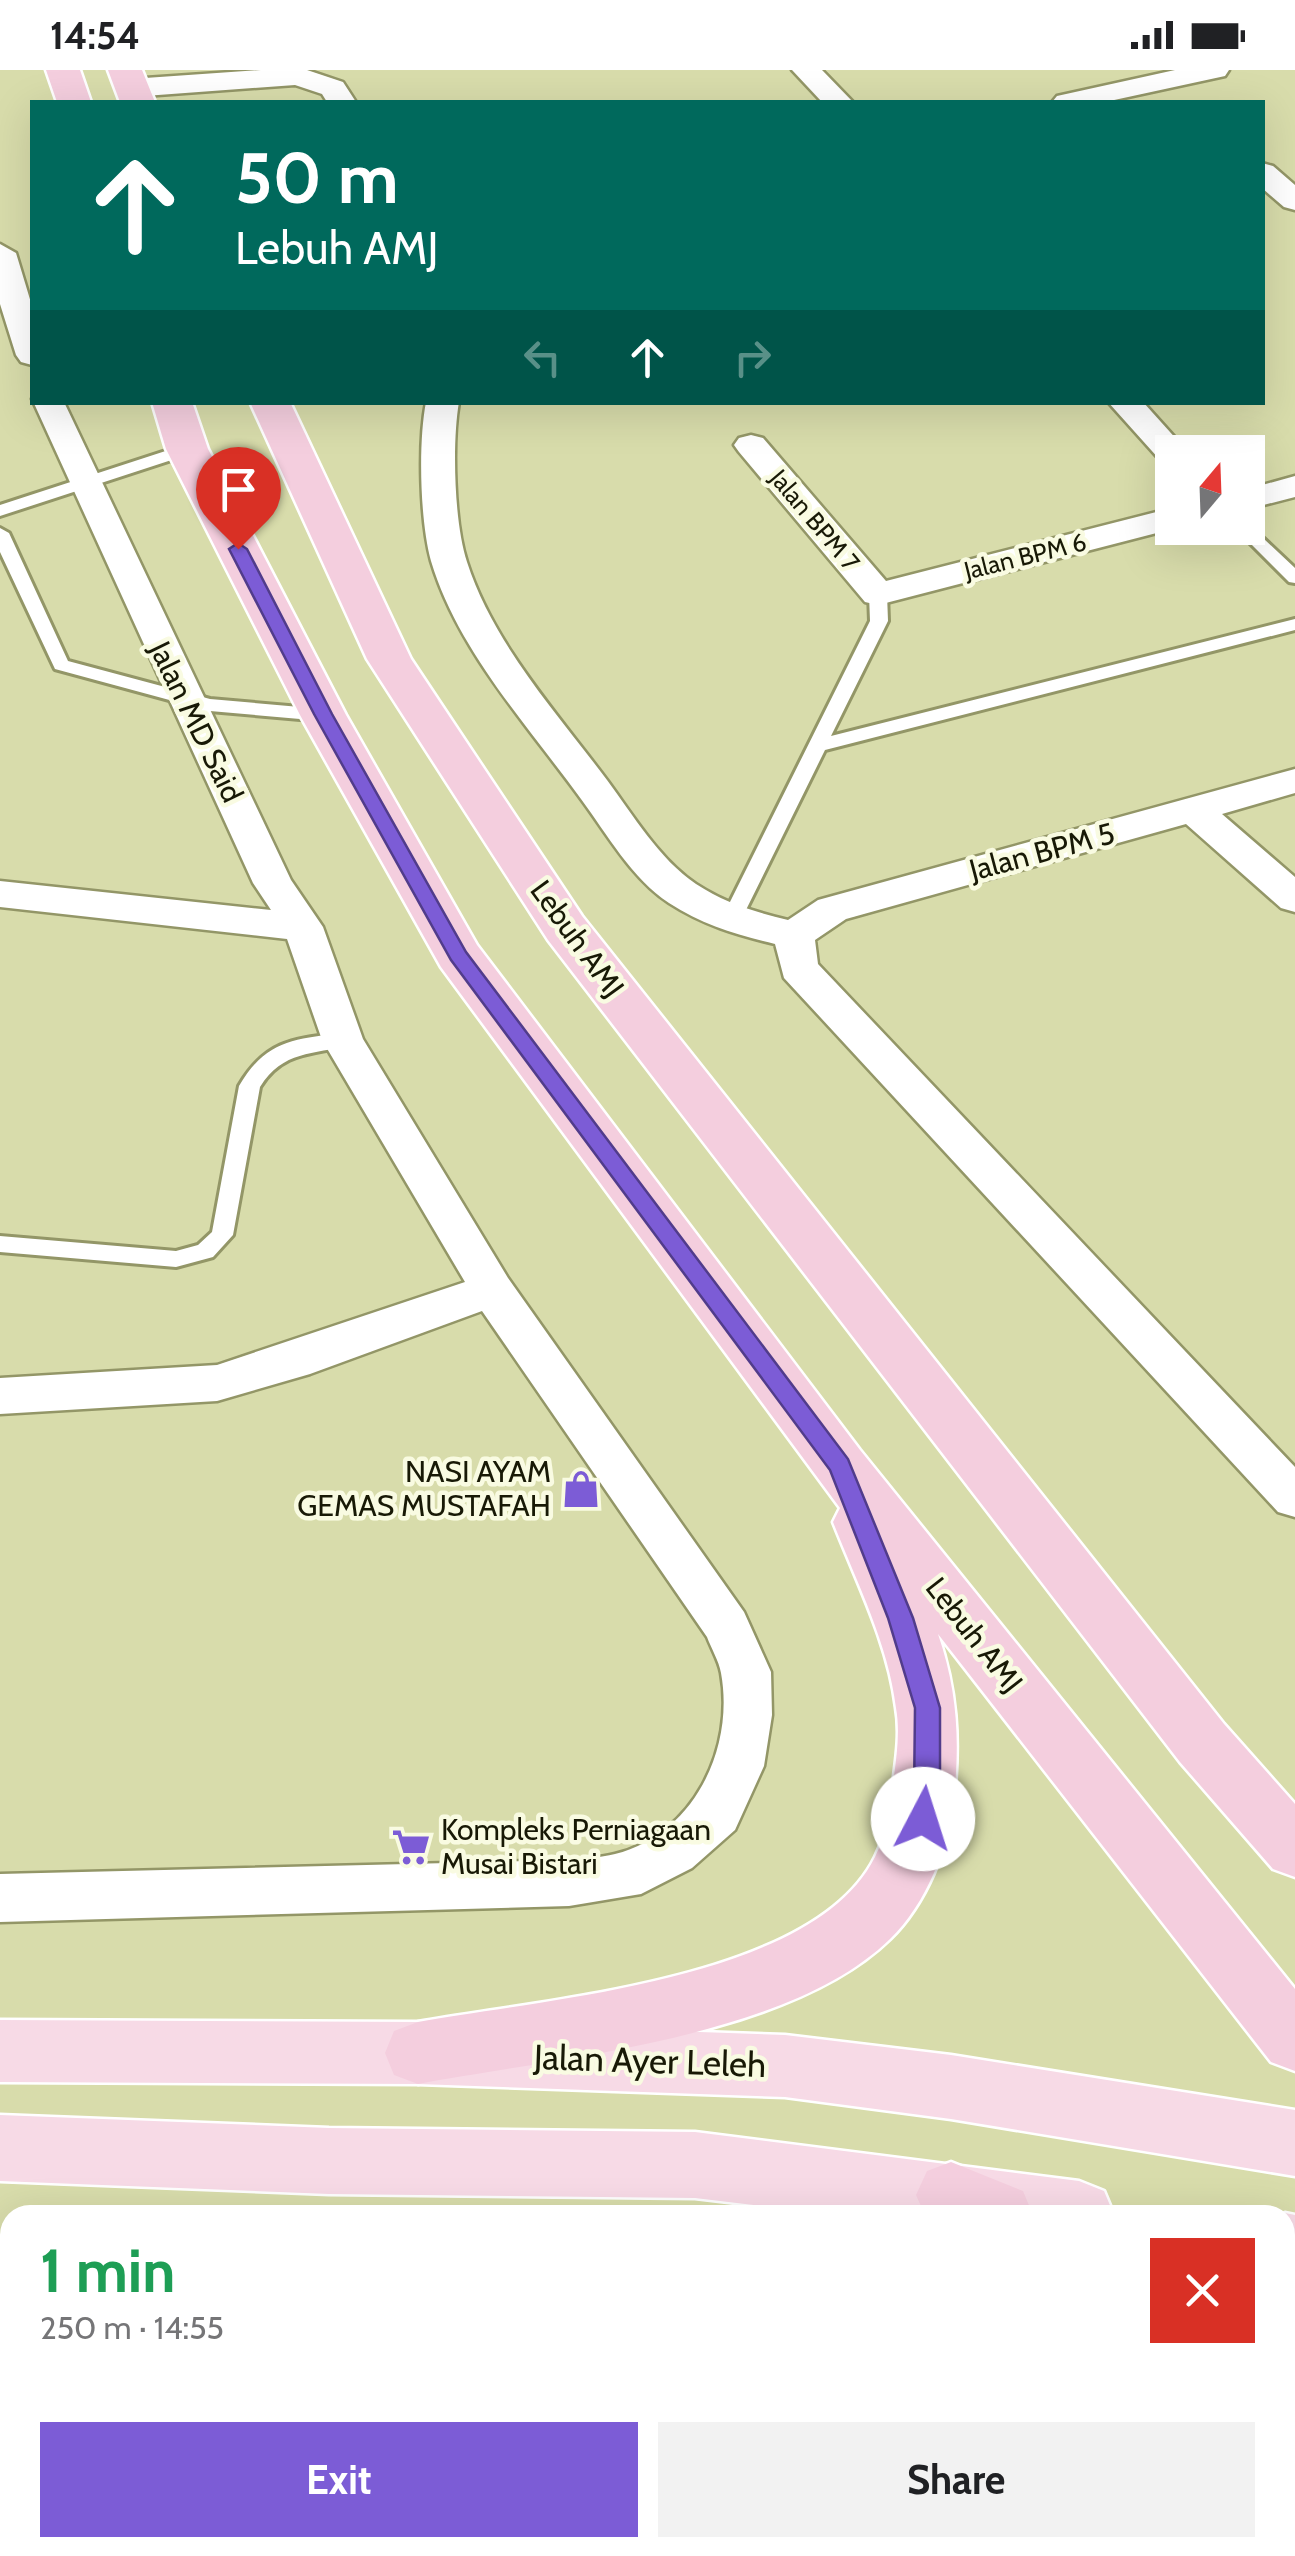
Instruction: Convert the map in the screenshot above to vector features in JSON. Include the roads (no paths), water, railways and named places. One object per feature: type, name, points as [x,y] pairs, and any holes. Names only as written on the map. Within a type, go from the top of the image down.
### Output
[{"type":"highway","points":[[63,70],[73,100]]},
{"type":"highway","name":"Lebuh AMJ","points":[[271,405],[389,659],[564,928],[1202,1743],[1295,1849]]},
{"type":"highway","name":"Lebuh AMJ","points":[[180,426],[323,714],[458,956],[840,1466],[1295,2040]]},
{"type":"highway","points":[[418,2053],[713,1999],[808,1962],[851,1936],[892,1892],[918,1842],[927,1796],[928,1708],[900,1618],[840,1466]]},
{"type":"highway","points":[[1202,1743],[1295,1808]]},
{"type":"main road","name":"Jalan Ayer Leleh","points":[[0,2050],[418,2053],[786,2066],[951,2087],[1295,2144]]},
{"type":"main road","points":[[0,2148],[329,2161],[695,2166],[974,2205]]},
{"type":"street","points":[[806,70],[836,100]]},
{"type":"street","points":[[1074,100],[1155,76],[1215,70]]},
{"type":"street","points":[[131,87],[297,76],[333,88],[340,100]]},
{"type":"street","points":[[1155,76],[1182,100]]},
{"type":"street","points":[[1265,175],[1295,202]]},
{"type":"street","points":[[0,253],[30,349]]},
{"type":"street","name":"Jalan MD Said","points":[[0,1898],[569,1883],[622,1877],[674,1852],[717,1814],[739,1766],[747,1715],[746,1672],[727,1627],[492,1290],[342,1040],[303,927],[273,883],[82,484],[48,405]]},
{"type":"street","points":[[442,405],[436,437],[448,560],[469,610],[509,675],[646,859],[680,892],[730,920],[794,935],[798,968],[1295,1498]]},
{"type":"street","points":[[1127,405],[1155,435]]},
{"type":"street","name":"Jalan BPM 7","points":[[752,445],[878,594]]},
{"type":"street","points":[[1265,494],[1295,486]]},
{"type":"street","name":"Jalan BPM 6","points":[[878,594],[1155,522]]},
{"type":"street","name":"Jalan BPM 5","points":[[794,935],[832,909],[1295,780]]},
{"type":"street","points":[[1194,811],[1295,899]]},
{"type":"street","points":[[0,894],[303,927]]},
{"type":"street","points":[[0,1396],[217,1383],[294,1361],[492,1290]]},
{"type":"lane","points":[[0,511],[82,484],[180,426]]},
{"type":"lane","points":[[0,534],[60,665],[210,705],[323,714]]},
{"type":"lane","points":[[1261,545],[1295,578]]},
{"type":"lane","points":[[730,920],[820,745],[878,621],[878,594]]},
{"type":"lane","points":[[820,745],[1295,624]]},
{"type":"lane","points":[[0,1244],[176,1259],[205,1251],[222,1235],[250,1086],[262,1063],[289,1046],[342,1040]]},
{"type":"place","name":"NASI AYAM GEMAS MUSTAFAH","points":[[581,1489]]},
{"type":"place","name":"Kompleks Perniagaan Musai Bistari","points":[[411,1847]]}]
